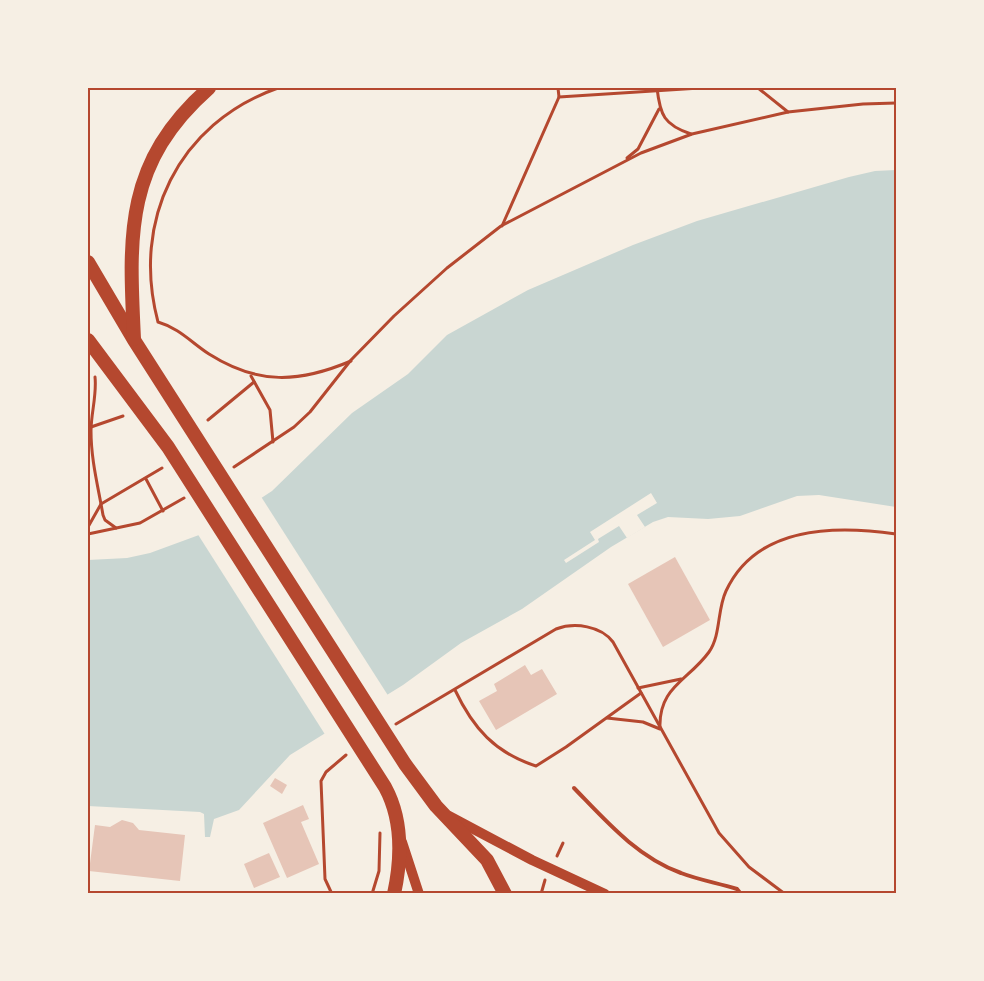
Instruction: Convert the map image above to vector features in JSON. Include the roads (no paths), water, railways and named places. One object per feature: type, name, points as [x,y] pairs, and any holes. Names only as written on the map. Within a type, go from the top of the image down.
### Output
[{"type":"highway","points":[[134,340],[130,257],[133,224],[140,194],[150,166],[170,131],[182,114],[209,88]]},
{"type":"highway","points":[[88,262],[134,340],[398,754],[441,811],[487,860],[505,894]]},
{"type":"highway","points":[[88,340],[144,412],[186,475],[374,770],[393,804],[399,834],[399,865],[394,894]]},
{"type":"main road","points":[[441,811],[532,860],[605,894]]},
{"type":"main road","points":[[399,834],[419,894]]},
{"type":"lane","points":[[574,788],[614,829],[649,858],[682,874],[737,889],[741,894]]}]
